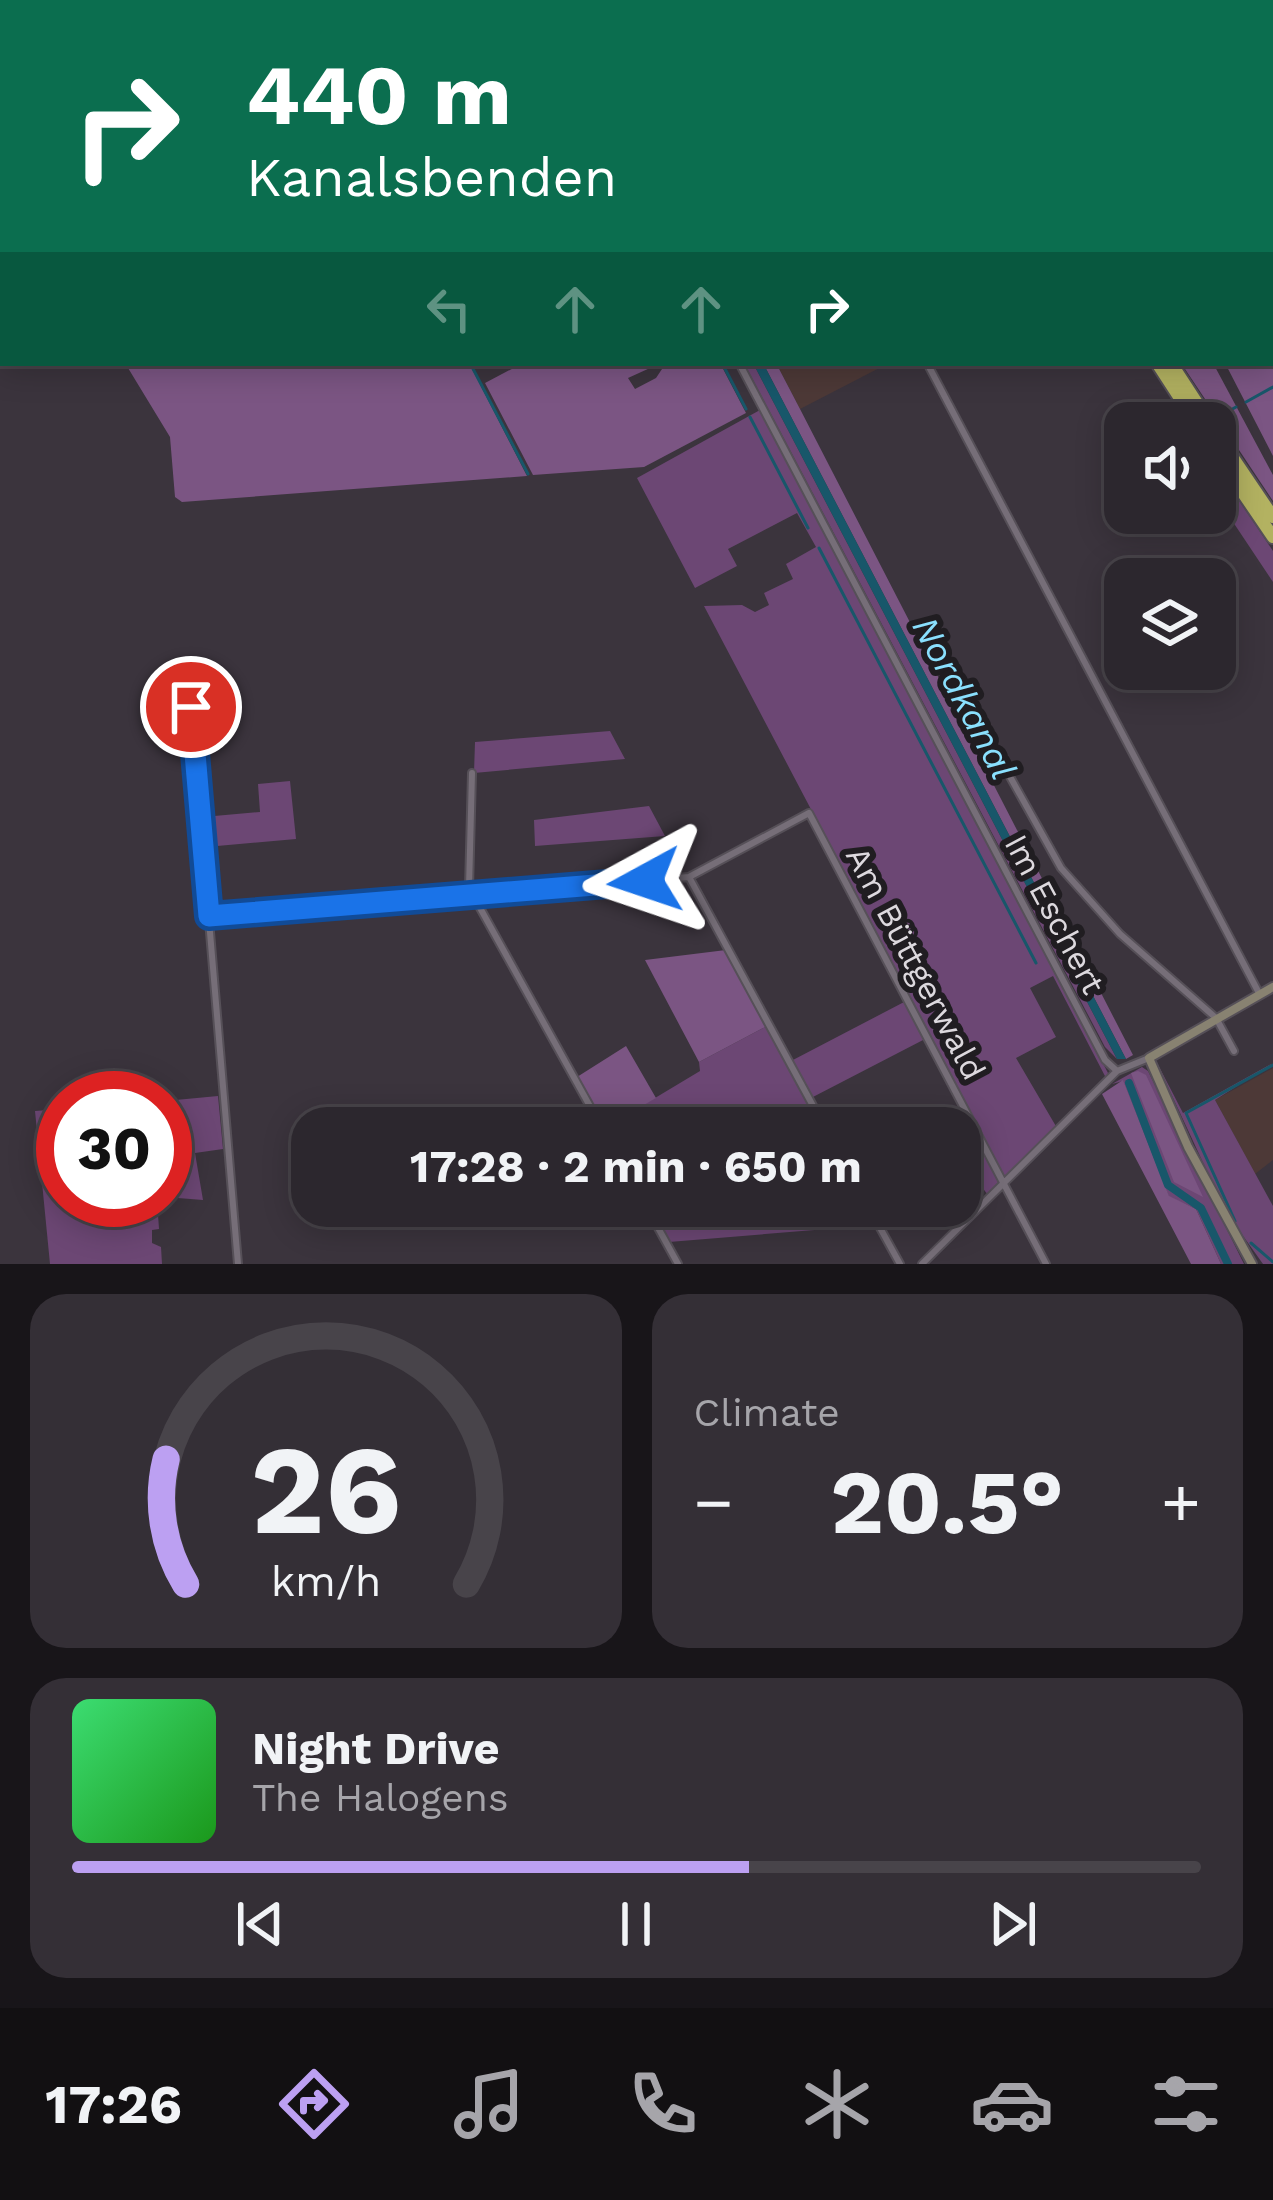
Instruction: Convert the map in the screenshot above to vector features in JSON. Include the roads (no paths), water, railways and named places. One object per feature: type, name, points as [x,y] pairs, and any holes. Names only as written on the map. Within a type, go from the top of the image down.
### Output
[{"type":"highway","points":[[1159,366],[1182,402]]},
{"type":"highway","points":[[1173,366],[1196,402]]},
{"type":"highway","points":[[1236,462],[1273,517]]},
{"type":"highway","points":[[1236,483],[1273,537]]},
{"type":"street","name":"Im Eschert","points":[[742,366],[1097,1046],[1117,1071]]},
{"type":"street","points":[[929,366],[1260,995]]},
{"type":"street","points":[[946,662],[1061,868],[1120,934],[1216,1018],[1234,1051]]},
{"type":"street","points":[[191,707],[238,1264]]},
{"type":"street","points":[[472,773],[473,896],[590,1107]]},
{"type":"street","name":"Am Büttgerwald","points":[[688,878],[809,813],[1046,1264]]},
{"type":"street","points":[[209,916],[688,878],[813,1107]]},
{"type":"street","points":[[922,1264],[1117,1071],[1273,988]]},
{"type":"street","points":[[1149,1058],[1252,1264]]},
{"type":"street","points":[[658,1227],[678,1264]]},
{"type":"street","points":[[880,1227],[900,1264]]},
{"type":"water","points":[[755,366],[765,366],[1126,1059],[1117,1059]]},
{"type":"waterway","points":[[472,366],[528,474]]},
{"type":"waterway","points":[[724,366],[746,409]]},
{"type":"waterway","points":[[1246,402],[1273,387]]},
{"type":"waterway","points":[[750,417],[808,528]]},
{"type":"waterway","points":[[819,548],[1036,963]]},
{"type":"waterway","points":[[1235,1221],[1186,1113],[1273,1065]]},
{"type":"waterway","name":"Nordkanal","points":[[1129,1083],[1168,1185],[1201,1208],[1228,1264]]},
{"type":"waterway","points":[[1251,1243],[1273,1262]]}]
